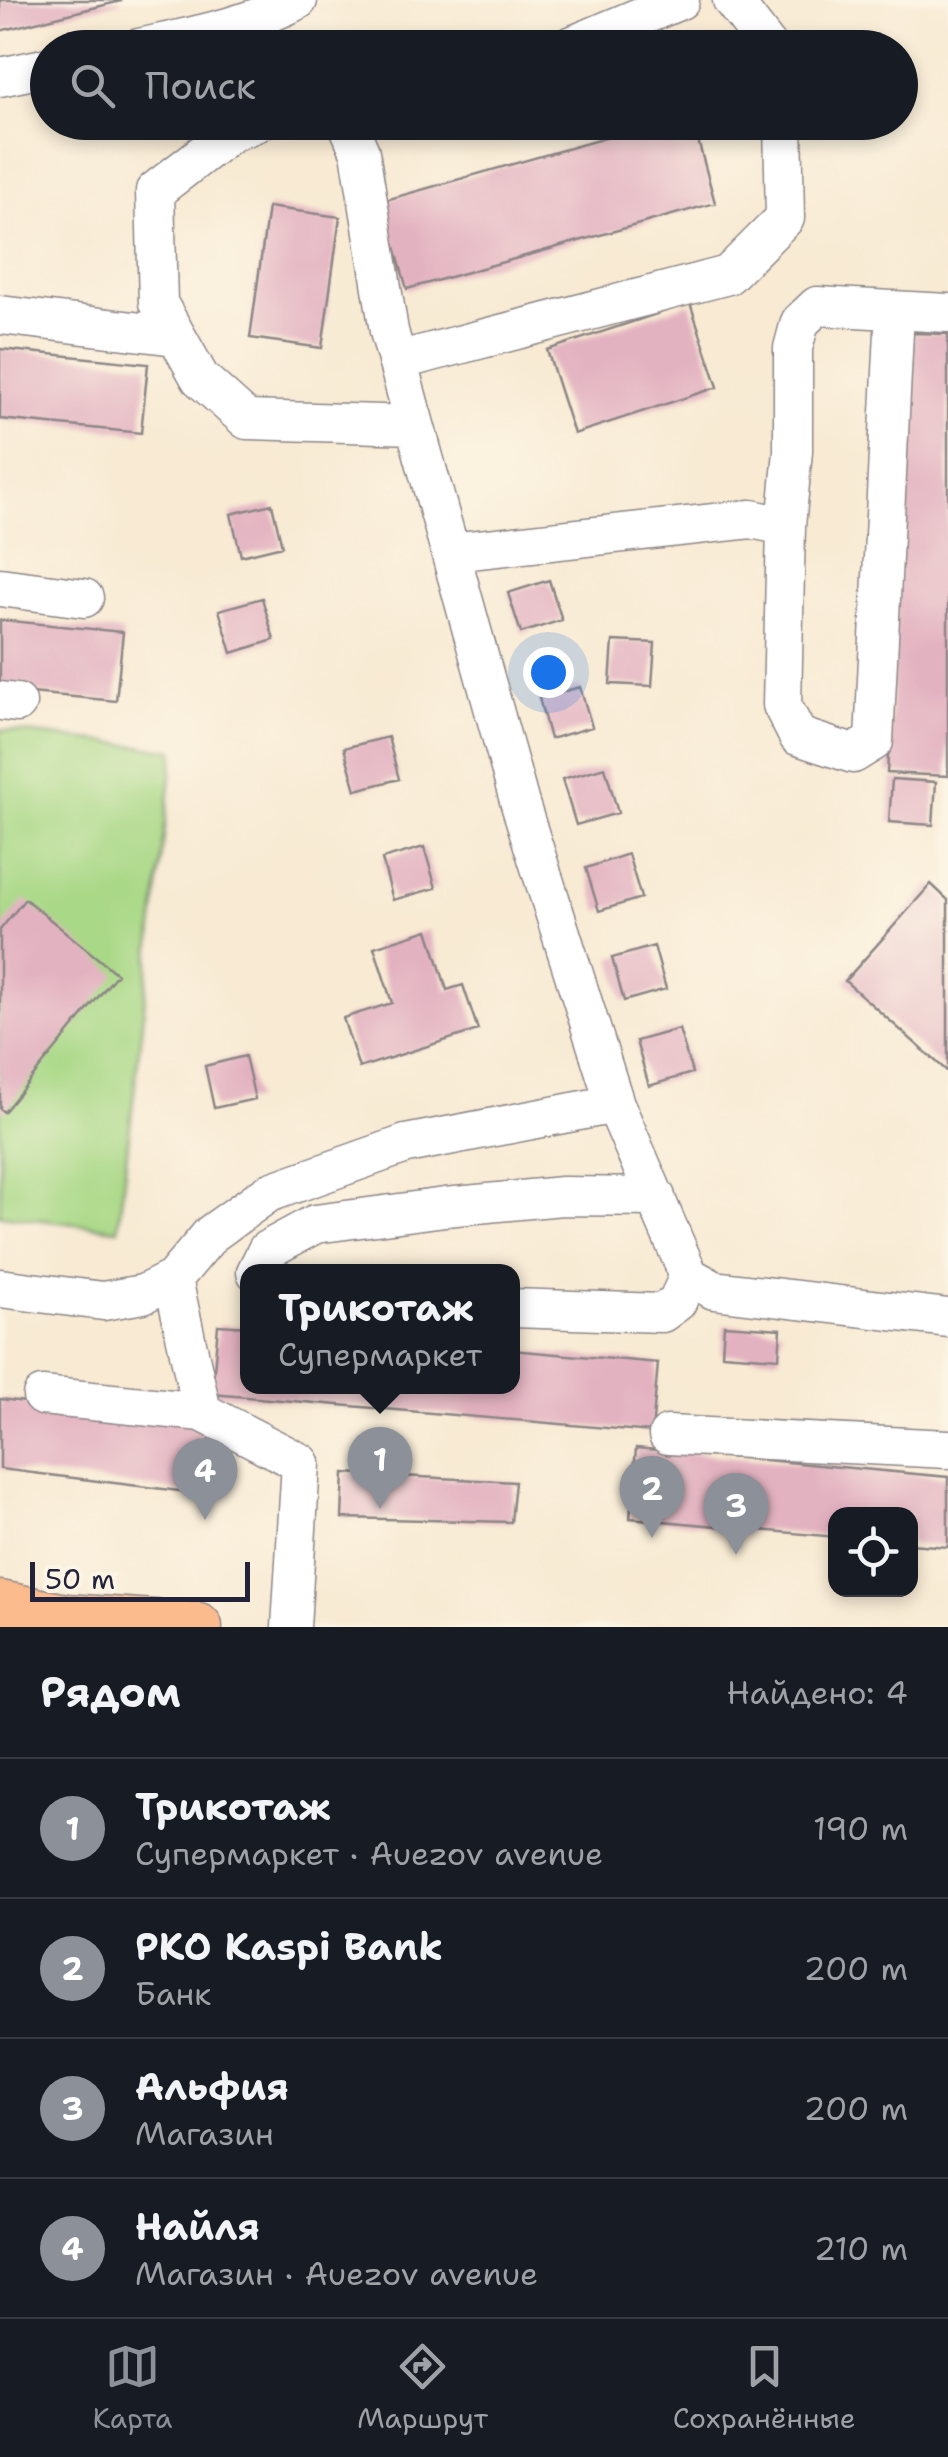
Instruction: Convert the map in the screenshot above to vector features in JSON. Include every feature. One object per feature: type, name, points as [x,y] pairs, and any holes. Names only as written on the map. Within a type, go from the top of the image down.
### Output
[{"type":"main road","points":[[0,1605],[66,1618],[198,1627]]},
{"type":"street","points":[[219,30],[270,15],[298,0]]},
{"type":"street","points":[[609,30],[680,0]]},
{"type":"street","points":[[732,0],[754,30]]},
{"type":"street","points":[[0,77],[30,71]]},
{"type":"street","points":[[221,140],[155,192],[158,303],[200,378],[247,420],[416,426]]},
{"type":"street","points":[[355,140],[360,152],[389,331],[520,804],[615,1104],[689,1276],[714,1290],[948,1318]]},
{"type":"street","points":[[397,360],[728,275],[785,218],[783,140]]},
{"type":"street","points":[[895,311],[874,741],[853,754],[798,736],[782,705],[786,526],[793,452],[792,348],[800,322],[817,306],[948,313]]},
{"type":"street","points":[[0,315],[176,336]]},
{"type":"street","points":[[452,552],[751,519],[786,526]]},
{"type":"street","points":[[0,587],[84,598]]},
{"type":"street","points":[[0,1288],[103,1301],[143,1294],[174,1279],[211,1234],[268,1193],[406,1144],[615,1104]]},
{"type":"street","points":[[260,1264],[267,1250],[315,1224],[445,1206],[562,1196],[656,1196]]},
{"type":"street","points":[[520,1308],[662,1313],[677,1302],[689,1276]]},
{"type":"street","points":[[174,1279],[202,1412]]},
{"type":"street","points":[[42,1396],[202,1412],[301,1463],[291,1627]]},
{"type":"street","points":[[668,1436],[948,1448]]},
{"type":"green space","points":[[0,730],[174,750],[118,1229],[0,1215]]},
{"type":"building","points":[[0,0],[121,0],[121,1],[0,31]]},
{"type":"building","points":[[598,140],[698,140],[715,203],[407,289],[382,201]]},
{"type":"building","points":[[268,207],[340,217],[322,348],[250,338]]},
{"type":"building","points":[[690,303],[718,387],[574,434],[547,350]]},
{"type":"building","points":[[913,333],[948,334],[948,776],[887,773]]},
{"type":"building","points":[[0,349],[148,364],[141,433],[0,419]]},
{"type":"building","points":[[272,504],[282,546],[241,556],[231,514]]},
{"type":"building","points":[[549,580],[562,620],[521,633],[508,593]]},
{"type":"building","points":[[262,598],[274,640],[232,653],[219,610]]},
{"type":"building","points":[[0,620],[123,632],[116,701],[0,690]]},
{"type":"building","points":[[613,641],[655,643],[652,686],[610,684]]},
{"type":"building","points":[[580,687],[592,727],[550,739],[539,698]]},
{"type":"building","points":[[388,737],[399,779],[356,790],[344,748]]},
{"type":"building","points":[[605,767],[618,813],[576,825],[562,779]]},
{"type":"building","points":[[892,779],[936,782],[933,825],[889,822]]},
{"type":"building","points":[[424,847],[436,888],[393,900],[382,859]]},
{"type":"building","points":[[628,854],[641,898],[599,911],[586,868]]},
{"type":"building","points":[[931,884],[948,900],[948,1072],[845,981]]},
{"type":"building","points":[[25,899],[117,974],[4,1112],[0,1109],[0,930]]},
{"type":"building","points":[[428,930],[447,990],[463,985],[478,1030],[359,1068],[343,1018],[392,1003],[374,947]]},
{"type":"building","points":[[654,946],[666,989],[624,1001],[612,958]]},
{"type":"building","points":[[679,1029],[692,1073],[649,1086],[636,1041]]},
{"type":"building","points":[[245,1056],[255,1099],[214,1108],[205,1066]]},
{"type":"building","points":[[218,1325],[240,1326],[240,1394],[520,1394],[520,1351],[658,1363],[652,1432],[212,1394]]},
{"type":"building","points":[[724,1325],[781,1329],[779,1358],[722,1354]]},
{"type":"building","points":[[0,1399],[212,1424],[204,1494],[0,1469]]},
{"type":"building","points":[[636,1448],[948,1477],[948,1547],[918,1545],[918,1507],[828,1507],[828,1536],[630,1518]]},
{"type":"building","points":[[344,1473],[515,1482],[511,1522],[342,1518]]},
{"type":"place","name":"Трикотаж","points":[[380,1509]]},
{"type":"place","name":"Найля","points":[[205,1520]]},
{"type":"place","name":"РКО Kaspi Bank","points":[[652,1538]]},
{"type":"place","name":"Альфия","points":[[736,1555]]}]
